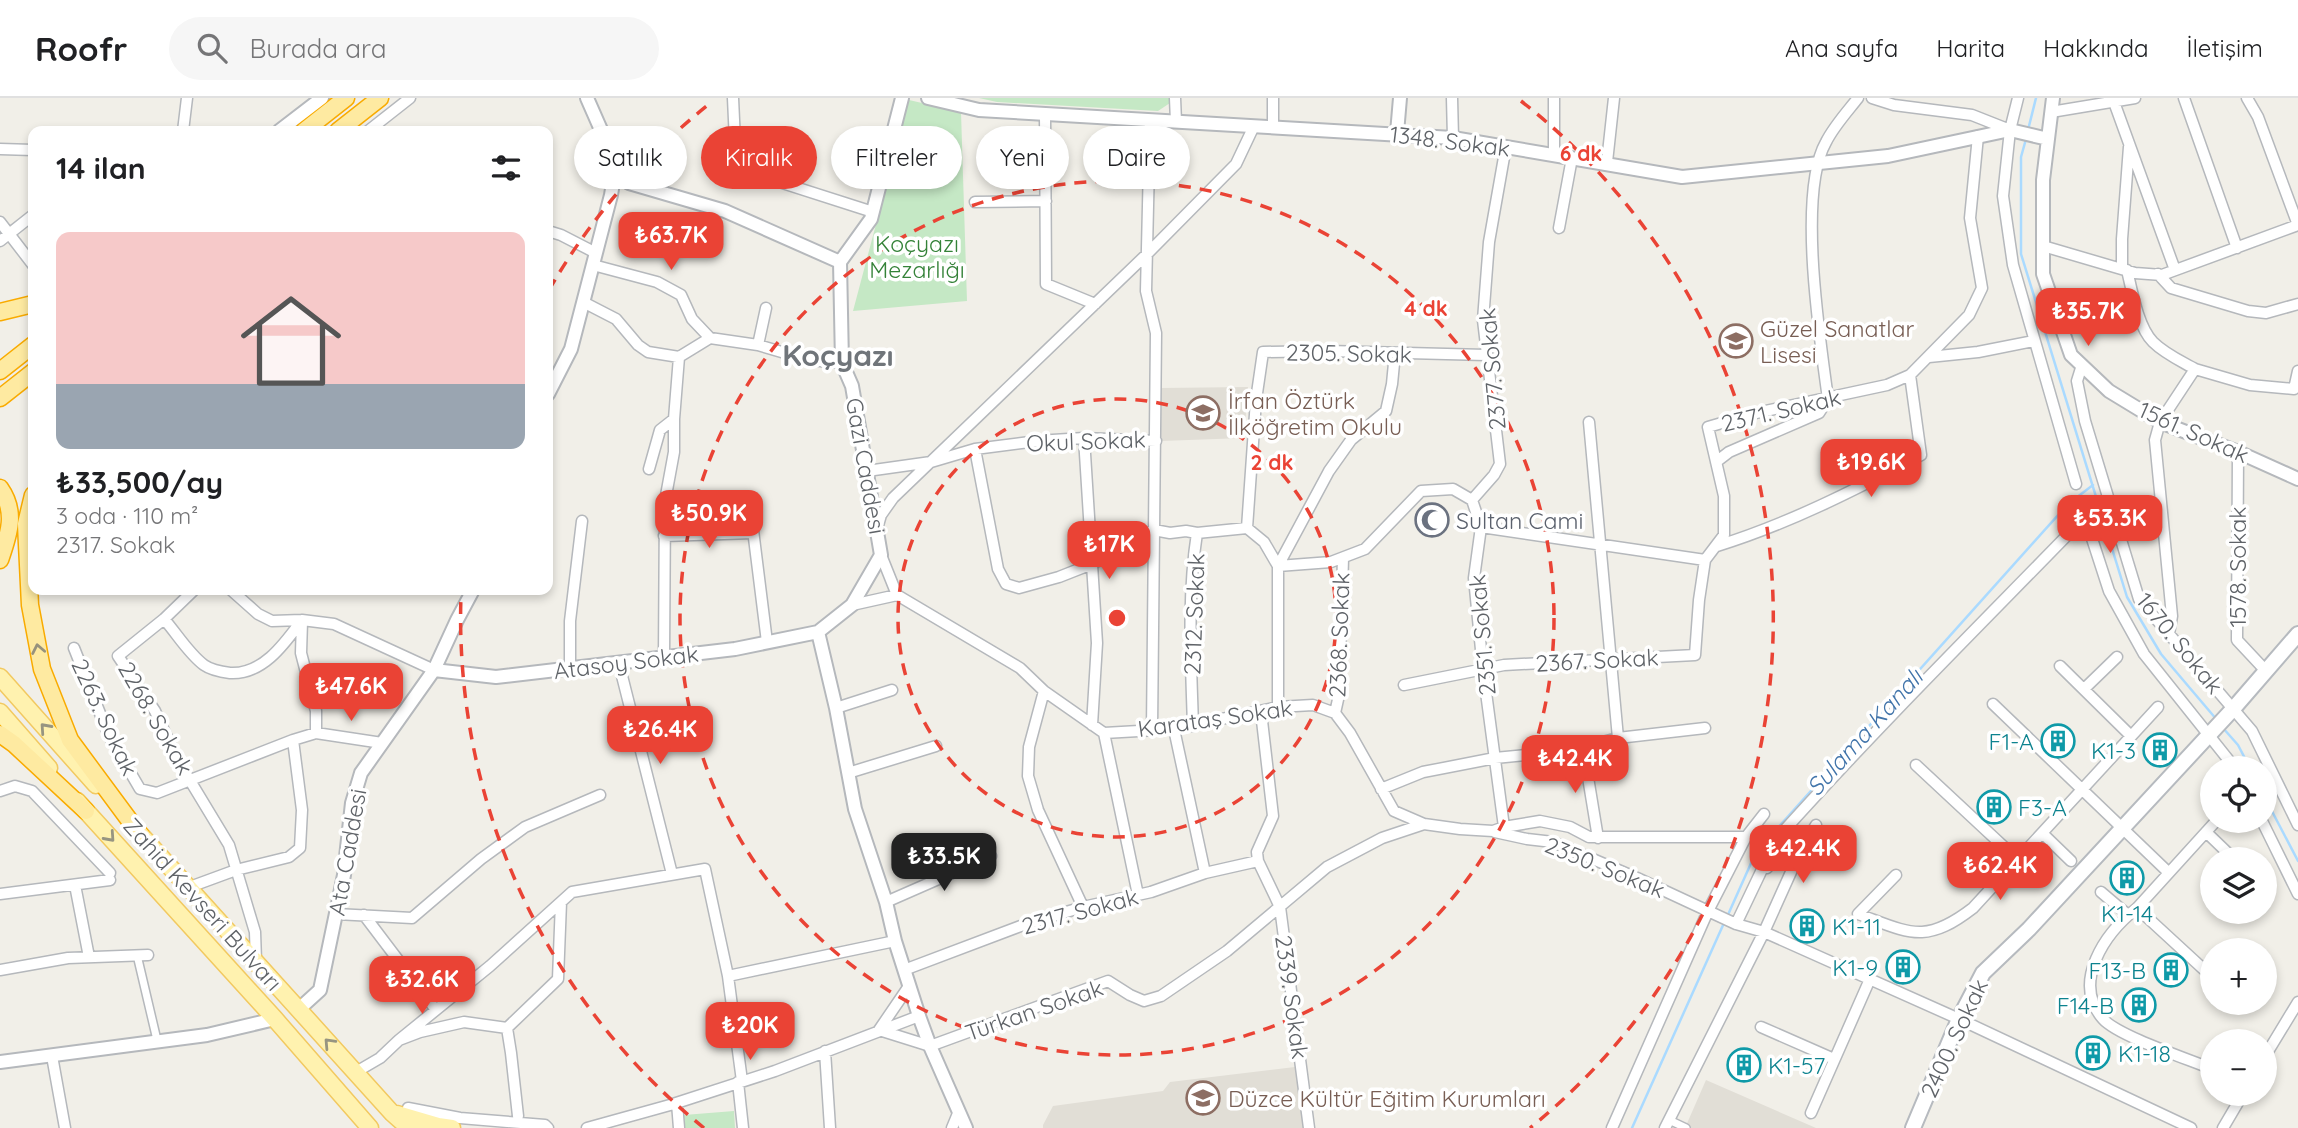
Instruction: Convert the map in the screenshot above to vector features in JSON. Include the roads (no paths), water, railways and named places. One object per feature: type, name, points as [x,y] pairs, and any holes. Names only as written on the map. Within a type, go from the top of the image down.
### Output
[{"type":"highway","points":[[310,126],[346,98]]},
{"type":"highway","points":[[344,126],[380,98]]},
{"type":"highway","points":[[0,312],[28,305]]},
{"type":"highway","points":[[0,371],[28,349]]},
{"type":"highway","points":[[0,398],[28,376]]},
{"type":"highway","points":[[0,488],[9,500],[10,530],[0,560]]},
{"type":"highway","points":[[28,516],[28,564]]},
{"type":"highway","points":[[30,595],[42,668],[70,740],[141,836]]},
{"type":"highway","points":[[0,734],[86,811]]},
{"type":"main road","points":[[2234,709],[2298,634]]},
{"type":"main road","name":"Zahid Kevseri Bulvarı","points":[[0,677],[298,1010],[356,1072],[400,1111],[409,1128]]},
{"type":"main road","name":"2400. Sokak","points":[[1913,1128],[1959,1019],[1983,973],[2029,929],[2234,709]]},
{"type":"main road","name":"Zahid Kevseri Bulvarı","points":[[0,712],[86,811],[275,1018],[355,1121],[370,1128]]},
{"type":"main road","points":[[400,1111],[438,1126],[452,1128]]},
{"type":"street","points":[[184,126],[187,98]]},
{"type":"street","points":[[286,126],[322,98]]},
{"type":"street","points":[[374,126],[410,98]]},
{"type":"street","points":[[587,98],[599,126]]},
{"type":"street","points":[[733,98],[736,164],[748,172],[873,212]]},
{"type":"street","points":[[650,189],[725,211],[840,262],[871,219],[902,98]]},
{"type":"street","name":"1348. Sokak","points":[[928,98],[979,110],[1453,138],[1607,162],[1682,177],[1888,156],[2010,130]]},
{"type":"street","points":[[1175,98],[1176,122]]},
{"type":"street","points":[[1273,98],[1273,127]]},
{"type":"street","points":[[1397,133],[1401,98]]},
{"type":"street","points":[[1452,98],[1453,138]]},
{"type":"street","points":[[1554,154],[1555,98]]},
{"type":"street","points":[[1607,162],[1614,98]]},
{"type":"street","points":[[1716,462],[1729,452],[1819,413],[1828,399],[1811,213],[1818,163],[1825,142],[1858,98]]},
{"type":"street","points":[[1872,98],[1894,105],[1972,115],[2010,130],[2048,139]]},
{"type":"street","points":[[2018,98],[2010,130],[2003,196],[2013,265],[2076,484]]},
{"type":"street","name":"1561. Sokak","points":[[2053,98],[2043,180],[2043,274],[2071,355],[2109,391],[2160,422],[2238,452],[2298,480]]},
{"type":"street","points":[[2051,112],[2135,98]]},
{"type":"street","points":[[2184,98],[2237,247]]},
{"type":"street","points":[[2043,246],[2124,270],[2158,274],[2298,225],[2258,117],[2249,100],[2262,98]]},
{"type":"street","points":[[2114,102],[2175,270]]},
{"type":"street","points":[[1045,114],[1046,284],[1095,304]]},
{"type":"street","name":"Okul Sokak","points":[[867,471],[931,462],[975,449],[1084,438],[1156,441],[1156,333],[1146,291],[1150,121]]},
{"type":"street","points":[[877,529],[881,515],[893,498],[1147,254],[1236,164],[1254,126]]},
{"type":"street","name":"2371. Sokak","points":[[1705,560],[1724,535],[1724,496],[1708,428],[1756,413],[1887,385],[1910,375],[1969,315],[1982,288],[1970,218],[1978,136]]},
{"type":"street","points":[[2129,144],[2122,239],[2124,270],[2138,314],[2151,341],[2169,355],[2195,369],[2250,386],[2294,389],[2298,371]]},
{"type":"street","name":"2377. Sokak","points":[[1472,500],[1500,464],[1483,320],[1489,242],[1506,146]]},
{"type":"street","points":[[0,149],[28,150]]},
{"type":"street","points":[[1559,228],[1572,158]]},
{"type":"street","points":[[553,384],[571,349],[612,189]]},
{"type":"street","points":[[611,195],[620,189]]},
{"type":"street","points":[[975,202],[1046,201]]},
{"type":"street","points":[[0,241],[28,219]]},
{"type":"street","points":[[0,222],[28,259]]},
{"type":"street","points":[[553,233],[561,235],[594,259],[657,282],[681,295],[692,319],[710,338],[758,345],[809,360],[842,363]]},
{"type":"street","name":"Gazi Caddesi","points":[[818,632],[852,605],[881,555],[852,386],[842,363],[840,262]]},
{"type":"street","points":[[2158,274],[2171,288],[2248,311],[2266,313],[2298,304]]},
{"type":"street","points":[[583,302],[616,319],[638,345],[648,352],[679,357],[710,338]]},
{"type":"street","points":[[758,345],[766,308]]},
{"type":"street","points":[[1929,358],[2034,341]]},
{"type":"street","name":"2305. Sokak","points":[[1247,528],[1255,400],[1263,352],[1486,355]]},
{"type":"street","points":[[1278,707],[1278,566],[1343,450],[1386,411],[1395,353]]},
{"type":"street","points":[[664,657],[665,501],[674,452],[679,357]]},
{"type":"street","name":"1670. Sokak","points":[[2082,365],[2077,381],[2085,421],[2139,599],[2252,731],[2298,825]]},
{"type":"street","points":[[2169,634],[2172,615],[2155,440],[2160,422],[2195,369]]},
{"type":"street","points":[[1716,546],[1758,533],[1868,484],[1921,455],[1910,375]]},
{"type":"street","points":[[649,469],[660,429],[674,419]]},
{"type":"street","points":[[1589,422],[1618,738]]},
{"type":"street","points":[[1084,438],[1097,643],[1092,725]]},
{"type":"street","points":[[1152,729],[1156,441]]},
{"type":"street","points":[[975,449],[998,569],[1006,584],[1019,588],[1092,564],[1154,530],[1198,533]]},
{"type":"street","name":"1578. Sokak","points":[[2238,452],[2237,640],[2266,671]]},
{"type":"street","points":[[1278,566],[1331,562],[1365,549],[1421,491],[1453,489],[1472,500],[1481,527],[1705,560]]},
{"type":"street","points":[[1737,924],[1781,834],[1921,684],[2085,517],[2111,506]]},
{"type":"street","points":[[751,514],[767,642]]},
{"type":"street","points":[[2085,517],[2109,591],[2144,654],[2226,756]]},
{"type":"street","points":[[570,668],[570,621],[582,521]]},
{"type":"street","name":"2351. Sokak","points":[[1481,527],[1474,578],[1504,827]]},
{"type":"street","points":[[1247,528],[1264,542],[1278,566]]},
{"type":"street","name":"2312. Sokak","points":[[1193,726],[1190,655],[1192,570],[1198,533],[1247,528]]},
{"type":"street","points":[[664,536],[753,533]]},
{"type":"street","points":[[881,555],[897,595],[1020,668],[1044,691],[1104,733],[1138,895]]},
{"type":"street","name":"2368. Sokak","points":[[1335,713],[1339,695],[1343,558]]},
{"type":"street","name":"2367. Sokak","points":[[1404,685],[1504,664],[1695,655],[1705,560]]},
{"type":"street","points":[[189,595],[164,619],[206,666],[222,672],[239,673],[257,668],[283,646],[302,620]]},
{"type":"street","points":[[237,595],[258,614],[272,621],[302,620],[334,624],[434,670]]},
{"type":"street","name":"Ata Caddesi","points":[[298,1010],[320,990],[344,875],[352,803],[361,774],[434,670],[470,595]]},
{"type":"street","points":[[852,605],[897,595]]},
{"type":"street","name":"2268. Sokak","points":[[164,619],[118,656],[155,711],[177,759],[229,845],[255,932],[257,965]]},
{"type":"street","points":[[302,620],[301,653],[316,711],[316,733],[382,743]]},
{"type":"street","points":[[818,632],[855,809],[886,902],[895,941],[919,1016],[966,1128]]},
{"type":"street","name":"Atasoy Sokak","points":[[434,670],[496,677],[735,649],[818,632]]},
{"type":"street","name":"2263. Sokak","points":[[74,648],[109,736],[140,789],[157,793],[316,733]]},
{"type":"street","points":[[2084,689],[2117,657]]},
{"type":"street","points":[[619,664],[672,874]]},
{"type":"street","points":[[2060,666],[2131,736]]},
{"type":"street","points":[[836,708],[892,690]]},
{"type":"street","points":[[1044,691],[1029,747],[1028,776],[1038,810],[1083,907]]},
{"type":"street","points":[[1993,704],[2168,872]]},
{"type":"street","name":"Karataş Sokak","points":[[1104,733],[1174,729],[1278,707],[1313,705],[1335,713]]},
{"type":"street","points":[[1896,875],[1858,914],[1906,931],[1931,932],[1952,925],[1973,908],[2158,707]]},
{"type":"street","points":[[1261,712],[1273,816],[1257,852],[1258,861],[1280,907]]},
{"type":"street","points":[[1335,713],[1350,733],[1394,811],[1424,824],[1493,831],[1540,821],[1570,827],[1589,837],[1598,838],[1746,837]]},
{"type":"street","points":[[1381,789],[1423,772],[1495,758],[1568,751],[1618,738],[1705,728]]},
{"type":"street","points":[[1174,729],[1205,873]]},
{"type":"street","points":[[187,888],[236,870],[289,857],[300,848],[302,810],[293,740]]},
{"type":"street","points":[[848,773],[936,746]]},
{"type":"street","points":[[1583,747],[1598,838]]},
{"type":"street","points":[[1916,765],[2018,860]]},
{"type":"street","points":[[0,790],[15,786],[32,791],[110,876],[75,885],[0,894]]},
{"type":"street","points":[[336,914],[412,918],[481,859],[525,827],[600,794]]},
{"type":"street","points":[[1612,1128],[1746,837],[1764,814]]},
{"type":"street","name":"Türkan Sokak","points":[[930,1046],[1108,981],[1144,1001],[1161,996],[1227,951],[1327,867],[1382,838],[1424,824]]},
{"type":"street","points":[[1686,1128],[1667,1124],[1764,932],[1800,852],[1816,825]]},
{"type":"street","name":"2350. Sokak","points":[[1493,831],[1553,842],[1637,877],[1737,924],[1764,932],[1959,1019],[2191,1128]]},
{"type":"street","points":[[2042,833],[2071,861]]},
{"type":"street","points":[[2200,1064],[2122,1032],[2104,1020],[2092,998],[2089,975],[2100,949],[2205,833]]},
{"type":"street","points":[[2207,833],[2222,847]]},
{"type":"street","points":[[2268,833],[2298,894]]},
{"type":"street","points":[[1737,924],[1772,861],[1800,852]]},
{"type":"street","points":[[886,902],[991,856]]},
{"type":"street","name":"2317. Sokak","points":[[904,970],[1026,924],[1083,907],[1138,895],[1205,873],[1258,861]]},
{"type":"street","points":[[356,1072],[380,1058],[490,966],[572,892],[705,869],[728,976],[743,1128]]},
{"type":"street","points":[[75,885],[89,957]]},
{"type":"street","points":[[2101,892],[2128,915]]},
{"type":"street","points":[[506,1028],[558,979],[561,902]]},
{"type":"street","name":"2339. Sokak","points":[[1280,907],[1310,1128]]},
{"type":"street","points":[[2137,908],[2200,966]]},
{"type":"street","points":[[364,915],[436,1010]]},
{"type":"street","points":[[728,976],[895,941]]},
{"type":"street","points":[[0,970],[68,958],[142,955],[157,1040]]},
{"type":"street","points":[[1811,1113],[1870,979]]},
{"type":"street","points":[[879,1030],[909,986]]},
{"type":"street","points":[[2277,1037],[2298,1002]]},
{"type":"street","points":[[587,1128],[677,1103],[775,1071],[919,1016]]},
{"type":"street","points":[[0,1062],[207,1035],[275,1018]]},
{"type":"street","points":[[399,1040],[420,1032],[464,1022],[506,1028]]},
{"type":"street","points":[[1761,1027],[1834,1059]]},
{"type":"street","points":[[506,1028],[512,1053],[518,1116]]},
{"type":"street","points":[[879,1030],[930,1046]]},
{"type":"street","points":[[825,1051],[830,1128]]},
{"type":"street","points":[[52,1056],[65,1128]]},
{"type":"street","points":[[677,1103],[678,1128]]},
{"type":"street","points":[[2223,1128],[2237,1106]]},
{"type":"street","points":[[400,1111],[545,1125],[548,1128]]},
{"type":"street","points":[[953,1128],[959,1111]]},
{"type":"waterway","points":[[2028,130],[2036,98]]},
{"type":"waterway","points":[[2026,139],[2021,157],[2021,254],[2127,597],[2161,654],[2217,720]]},
{"type":"waterway","name":"Sulama Kanalı","points":[[1727,917],[1752,861],[1767,840],[2068,504],[2093,485]]},
{"type":"waterway","points":[[2223,728],[2244,756]]},
{"type":"waterway","points":[[2277,821],[2298,861]]},
{"type":"waterway","name":"Sulama Kanalı","points":[[1632,1128],[1724,923]]},
{"type":"place","name":"Güzel Sanatlar Lisesi","points":[[1736,341]]},
{"type":"place","name":"İrfan Öztürk İlköğretim Okulu","points":[[1203,413]]},
{"type":"place","name":"Sultan Cami","points":[[1432,520]]},
{"type":"place","name":"F1-A","points":[[2058,741]]},
{"type":"place","name":"K1-3","points":[[2160,750]]},
{"type":"place","name":"F3-A","points":[[1994,807]]},
{"type":"place","name":"K1-14","points":[[2127,878]]},
{"type":"place","name":"K1-11","points":[[1807,926]]},
{"type":"place","name":"K1-9","points":[[1903,967]]},
{"type":"place","name":"F13-B","points":[[2171,970]]},
{"type":"place","name":"F14-B","points":[[2139,1005]]},
{"type":"place","name":"K1-18","points":[[2093,1053]]},
{"type":"place","name":"K1-57","points":[[1744,1065]]},
{"type":"place","name":"Düzce Kültür Eğitim Kurumları","points":[[1203,1098]]},
{"type":"district","name":"Koçyazı","points":[[838,355]]},
{"type":"park label","name":"Koçyazı Mezarlığı","points":[[917,256]]}]
